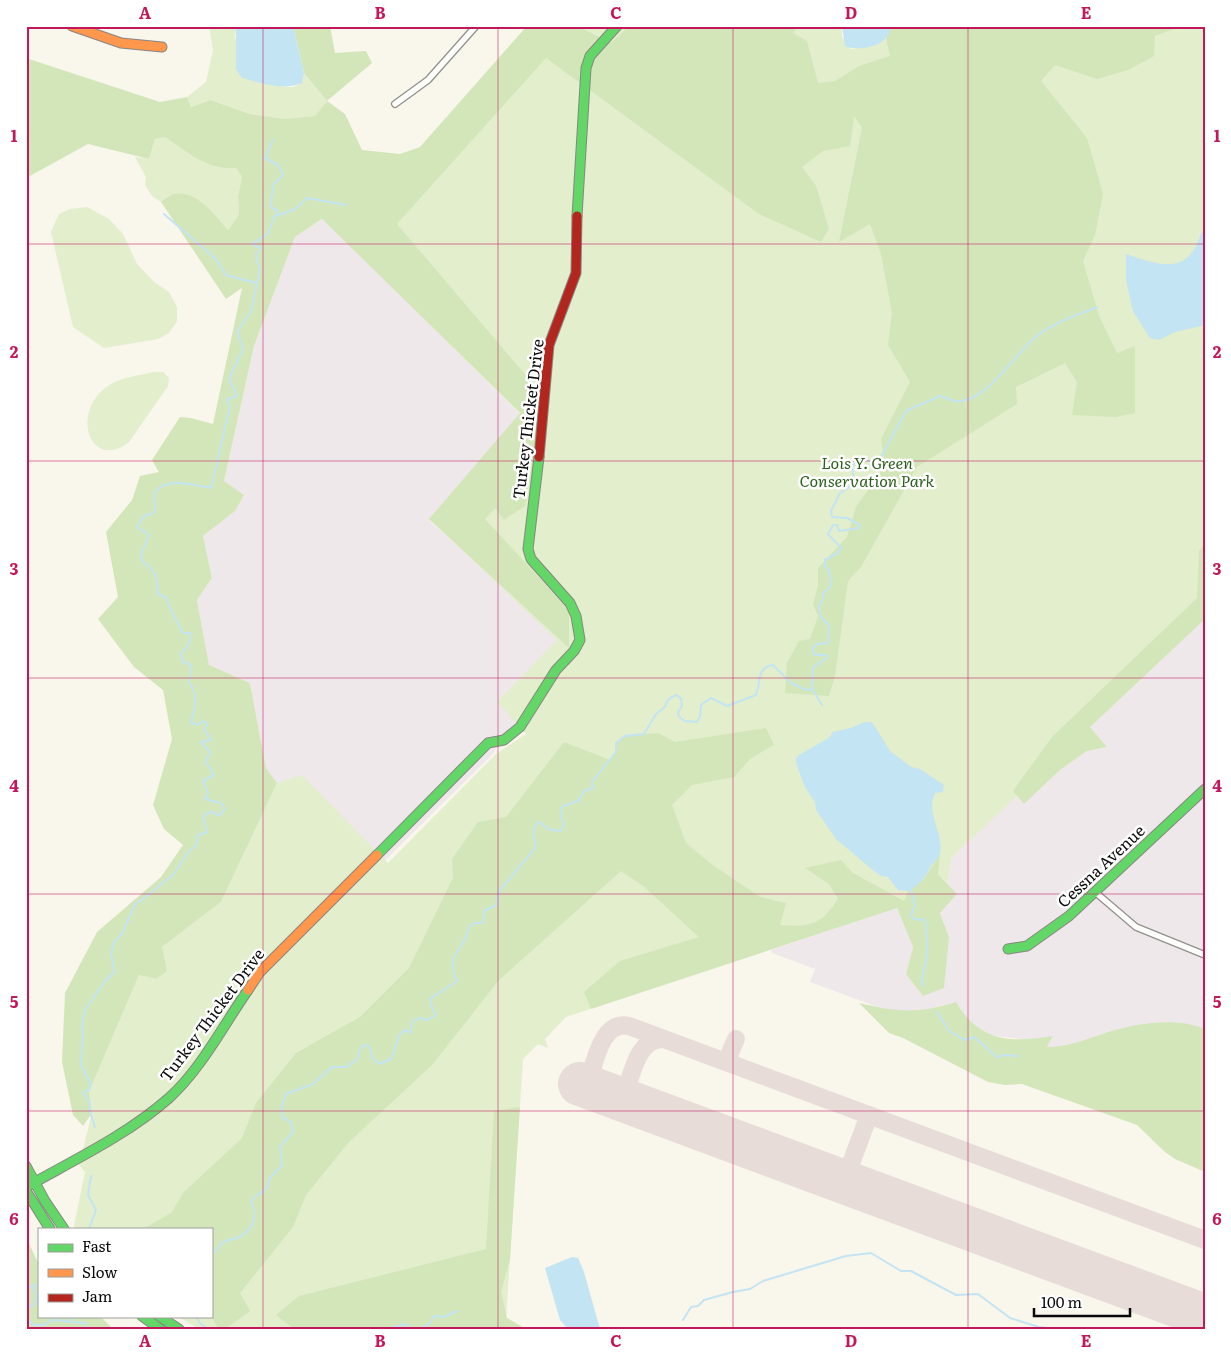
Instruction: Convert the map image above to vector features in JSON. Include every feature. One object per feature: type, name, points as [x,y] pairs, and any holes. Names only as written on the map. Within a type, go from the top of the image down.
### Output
[{"type":"street","points":[[72,26],[90,29],[121,43],[162,47]]},
{"type":"street","points":[[395,104],[428,80],[476,26]]},
{"type":"street","name":"Turkey Thicket Drive","points":[[29,1187],[138,1123],[170,1097],[197,1065],[260,972],[488,743],[504,740],[520,727],[556,670],[574,650],[580,640],[576,616],[570,603],[531,559],[528,548],[544,412],[549,345],[576,273],[576,232],[586,68],[590,56],[617,26]]},
{"type":"street","name":"Cessna Avenue","points":[[1008,949],[1027,946],[1044,935],[1095,892],[1205,790]]},
{"type":"street","points":[[1095,892],[1136,927],[1205,955]]},
{"type":"street","points":[[26,1166],[29,1187],[50,1228]]},
{"type":"street","points":[[29,1187],[63,1228]]},
{"type":"street","points":[[145,1318],[160,1329]]},
{"type":"street","points":[[162,1318],[179,1329]]},
{"type":"shaded area","points":[[323,219],[520,414],[429,520],[569,648],[531,706],[512,730],[504,736],[492,755],[353,892],[266,768],[250,683],[209,665],[197,600],[212,578],[203,536],[235,511],[224,481],[254,346],[295,237]]},
{"type":"shaded area","points":[[1205,619],[1205,1029],[1148,1024],[1098,1035],[1084,1042],[1060,1047],[1047,1047],[1053,1037],[1030,1040],[988,1035],[966,1019],[956,1002],[919,1012],[893,1010],[875,1006],[810,982],[815,969],[772,953],[771,950],[897,908],[913,947],[906,974],[949,937],[940,913],[956,894],[947,883],[952,857],[1017,795],[1024,803],[1060,770],[1087,751],[1107,747],[1090,727]]},
{"type":"green space","points":[[209,26],[236,26],[235,38],[283,87],[293,87],[302,83],[304,73],[327,101],[315,116],[285,119],[250,114],[212,100],[191,107],[187,97],[206,82],[213,50]]},
{"type":"green space","points":[[293,26],[330,26],[335,53],[366,51],[372,63],[327,101],[304,73]]},
{"type":"green space","name":"Lois Y. Green Conservation Park","points":[[527,26],[842,26],[842,37],[851,49],[875,45],[886,39],[890,53],[950,26],[1205,26],[1205,619],[952,857],[947,883],[938,874],[938,870],[897,908],[566,1017],[545,1039],[548,1048],[538,1044],[523,1059],[506,1318],[464,1329],[199,1329],[180,1318],[212,1318],[212,1228],[75,1228],[74,1226],[85,1172],[79,1165],[92,1113],[89,1092],[139,975],[156,979],[162,947],[221,902],[277,783],[302,775],[388,863],[496,754],[526,734],[497,702],[557,640],[429,519],[536,397],[423,291],[383,189]]},
{"type":"green space","points":[[527,26],[582,26],[583,29],[611,43],[629,26],[798,26],[793,33],[807,41],[818,83],[835,81],[859,66],[890,56],[886,39],[890,26],[1181,26],[1155,36],[1154,56],[1128,70],[1097,79],[1055,65],[1041,81],[1087,138],[1103,194],[1095,235],[1083,261],[1099,316],[1117,353],[1135,346],[1135,413],[1116,417],[1072,415],[1077,382],[1065,363],[1016,387],[1017,404],[917,467],[861,567],[848,581],[835,676],[829,696],[785,693],[787,663],[799,641],[810,639],[818,616],[813,604],[818,586],[818,568],[847,537],[856,507],[885,466],[881,439],[910,382],[888,345],[892,313],[881,254],[870,224],[839,242],[862,128],[854,116],[850,146],[823,151],[802,167],[816,186],[829,229],[821,242],[759,214],[546,58],[397,224],[535,386],[540,426],[525,506],[504,520],[495,508],[485,519],[569,610],[569,648],[429,519],[520,413],[322,219],[295,237],[254,346],[224,481],[244,495],[235,511],[203,536],[212,578],[197,600],[209,665],[250,683],[266,768],[277,783],[221,902],[162,947],[167,971],[156,979],[139,975],[89,1092],[92,1113],[83,1126],[73,1115],[62,1062],[65,993],[97,932],[161,877],[183,845],[164,829],[153,805],[172,739],[163,690],[134,667],[98,619],[118,597],[106,532],[132,500],[140,476],[159,472],[152,460],[180,417],[213,424],[242,288],[226,299],[161,202],[174,194],[191,196],[205,205],[228,230],[239,214],[238,196],[242,177],[236,168],[216,167],[198,159],[165,137],[155,139],[149,159],[88,144],[28,177],[26,182],[26,58],[160,102],[187,97],[191,107],[211,100],[250,114],[285,119],[315,116],[327,101],[345,114],[362,150],[400,154],[420,147]]},
{"type":"green space","points":[[165,137],[198,159],[216,167],[236,168],[242,177],[238,196],[239,214],[228,230],[201,201],[174,194],[161,202],[152,196],[145,185],[146,177],[135,157],[149,159],[155,139]]},
{"type":"green space","points":[[87,207],[109,219],[123,234],[137,264],[154,282],[169,292],[177,307],[177,321],[169,333],[158,339],[104,348],[73,327],[51,232],[59,214],[70,209]]},
{"type":"green space","points":[[154,372],[163,372],[169,378],[168,386],[129,442],[115,449],[104,449],[95,444],[89,433],[88,421],[91,407],[99,394],[117,381]]},
{"type":"green space","points":[[1205,543],[1205,619],[1090,727],[1107,747],[1087,751],[1060,770],[1024,804],[1013,791],[1052,737],[1197,598],[1199,551]]},
{"type":"green space","points":[[766,728],[774,745],[751,758],[734,777],[692,785],[672,805],[686,843],[710,863],[760,897],[786,903],[780,925],[800,926],[814,923],[826,915],[838,899],[829,884],[805,868],[841,860],[853,873],[904,901],[908,891],[924,879],[940,854],[938,874],[957,894],[940,913],[949,937],[944,988],[923,996],[906,974],[913,947],[897,908],[591,1009],[584,992],[620,961],[699,937],[642,885],[621,871],[499,980],[432,1065],[349,1142],[306,1195],[293,1227],[240,1293],[250,1311],[225,1329],[219,1329],[212,1318],[212,1228],[145,1228],[171,1213],[184,1192],[242,1138],[256,1103],[296,1053],[360,1017],[409,968],[453,878],[452,859],[478,822],[506,817],[564,742],[610,760],[616,752],[616,743],[625,736],[658,733],[675,742]]},
{"type":"green space","points":[[956,1002],[975,1025],[986,1032],[997,1037],[1010,1039],[1053,1036],[1047,1047],[1067,1045],[1111,1031],[1152,1023],[1179,1023],[1205,1029],[1205,1172],[1175,1159],[1137,1125],[1022,1084],[1005,1085],[988,1082],[903,1038],[889,1033],[859,1003],[897,1010],[918,1010]]},
{"type":"green space","points":[[520,1107],[510,1259],[501,1292],[507,1318],[526,1329],[294,1329],[276,1315],[299,1296],[486,1249],[494,1111]]},
{"type":"green space","points":[[26,1237],[38,1263],[38,1318],[102,1318],[113,1329],[26,1329]]},
{"type":"water","points":[[236,26],[293,26],[304,73],[302,83],[280,86],[242,78],[236,69]]},
{"type":"water","points":[[842,26],[890,26],[889,33],[880,43],[866,48],[851,48],[845,46]]},
{"type":"water","points":[[1205,229],[1205,325],[1175,332],[1159,340],[1150,338],[1133,311],[1126,280],[1126,254],[1155,263],[1174,264],[1182,261],[1189,255]]},
{"type":"water","points":[[865,722],[871,722],[874,725],[890,751],[911,767],[920,769],[944,785],[943,792],[935,793],[932,808],[941,846],[938,858],[922,881],[908,891],[898,890],[888,877],[881,876],[874,871],[836,839],[816,810],[815,802],[805,787],[796,763],[796,758],[799,755],[829,738],[833,732],[851,728]]},
{"type":"water","points":[[572,1257],[578,1258],[584,1272],[600,1329],[568,1329],[560,1320],[545,1268]]},
{"type":"waterway","points":[[273,140],[265,158],[278,165],[283,175],[274,184],[270,207],[278,211],[275,217]]},
{"type":"waterway","points":[[95,1127],[89,1109],[90,1103],[83,1092],[89,1090],[91,1085],[81,1064],[82,1022],[86,1008],[107,979],[115,972],[111,954],[114,943],[123,932],[134,906],[174,874],[189,851],[196,846],[198,835],[207,832],[203,817],[207,813],[213,812],[219,816],[225,809],[221,803],[205,799],[208,793],[203,781],[214,775],[206,762],[210,752],[201,742],[211,740],[204,729],[208,724],[203,721],[197,725],[191,722],[195,702],[194,692],[189,683],[191,665],[183,662],[181,653],[186,649],[190,633],[183,633],[171,611],[167,598],[158,594],[155,575],[143,562],[141,555],[149,535],[137,527],[144,516],[152,514],[155,509],[154,493],[159,488],[173,483],[211,488],[230,407],[227,399],[237,396],[229,379],[243,349],[237,332],[251,311],[260,270],[256,255],[261,248],[252,244],[268,234],[274,217],[295,209],[307,198],[346,205]]},
{"type":"waterway","points":[[164,214],[216,259],[226,275],[256,283]]},
{"type":"waterway","points":[[212,1254],[222,1243],[239,1237],[249,1229],[254,1216],[251,1202],[253,1198],[267,1188],[269,1179],[282,1165],[280,1147],[293,1132],[291,1122],[283,1118],[281,1109],[286,1094],[313,1084],[332,1067],[346,1067],[358,1059],[360,1049],[364,1045],[369,1046],[373,1059],[380,1064],[391,1059],[399,1036],[405,1030],[410,1033],[412,1022],[419,1018],[428,1020],[436,1015],[431,1006],[430,999],[457,981],[453,964],[454,957],[464,941],[469,927],[474,923],[482,923],[484,911],[496,905],[500,890],[536,847],[533,834],[535,825],[539,822],[548,829],[561,831],[564,824],[561,816],[562,807],[579,800],[584,791],[593,788],[592,782],[616,752],[616,743],[625,736],[644,734],[656,714],[665,707],[666,702],[677,695],[681,699],[682,706],[678,712],[679,717],[685,721],[697,722],[700,717],[701,705],[711,698],[727,706],[756,695],[761,672],[768,666],[773,665],[791,683],[806,690],[812,689],[813,667],[827,658],[826,655],[815,655],[813,653],[813,648],[817,644],[828,643],[829,625],[822,619],[819,608],[823,600],[823,594],[831,586],[829,570],[825,566],[825,560],[838,553],[841,548],[828,534],[833,525],[837,525],[839,531],[859,528],[860,525],[847,518],[832,517],[831,511],[840,493],[854,481],[852,466],[864,459],[878,462],[906,411],[940,396],[955,401],[967,400],[989,386],[1038,335],[1059,322],[1097,307]]},
{"type":"waterway","points":[[812,689],[822,705]]},
{"type":"waterway","points":[[911,890],[915,906],[911,915],[914,919],[925,920],[926,922],[927,954],[922,977],[923,986]]},
{"type":"waterway","points":[[937,1012],[949,1031],[965,1040],[974,1037],[997,1057],[1005,1055],[1018,1056]]},
{"type":"waterway","points":[[89,1228],[96,1210],[88,1195],[91,1176]]},
{"type":"waterway","points":[[683,1320],[691,1307],[698,1306],[704,1300],[750,1289],[763,1281],[846,1256],[871,1253],[901,1271],[911,1271],[956,1295],[978,1294],[1010,1318],[1039,1327],[1057,1329]]},
{"type":"waterway","points":[[32,1287],[38,1284]]},
{"type":"waterway","points":[[26,1285],[32,1287],[37,1294],[35,1303],[28,1308],[27,1318],[33,1325],[44,1325],[52,1320],[68,1321],[72,1318]]},
{"type":"waterway","points":[[420,1329],[430,1323],[434,1316],[444,1317],[457,1311]]},
{"type":"waterway","points":[[196,1318],[208,1329]]},
{"type":"waterway","points":[[69,1322],[85,1323],[86,1329]]},
{"type":"waterway","points":[[388,1329],[405,1324],[413,1329]]},
{"type":"taxiway","points":[[587,1086],[596,1056],[605,1037],[619,1026],[629,1026],[1205,1240]]},
{"type":"taxiway","points":[[623,1100],[632,1071],[641,1052],[646,1045],[654,1040],[663,1039]]},
{"type":"taxiway","points":[[726,1062],[736,1039]]},
{"type":"taxiway","points":[[844,1182],[869,1115]]},
{"type":"runway","points":[[580,1084],[1205,1316]]},
{"type":"traffic: fast","points":[[577,216],[586,68],[590,56],[617,26]]},
{"type":"traffic: fast","points":[[377,855],[488,743],[504,740],[520,727],[556,670],[574,651],[580,640],[576,616],[570,603],[531,559],[528,549],[539,457]]},
{"type":"traffic: fast","points":[[1008,949],[1027,946],[1069,916],[1205,789]]},
{"type":"traffic: fast","points":[[26,1187],[136,1124],[169,1098],[181,1087],[201,1061],[248,990]]},
{"type":"traffic: fast","points":[[26,1166],[45,1201],[63,1228]]},
{"type":"traffic: fast","points":[[26,1191],[49,1228]]},
{"type":"traffic: fast","points":[[145,1318],[160,1329]]},
{"type":"traffic: fast","points":[[162,1318],[179,1329]]},
{"type":"traffic: slow","points":[[72,26],[121,43],[162,47]]},
{"type":"traffic: slow","points":[[248,990],[260,972],[377,855]]},
{"type":"traffic: jam","points":[[539,457],[549,345],[576,273],[577,216]]}]
